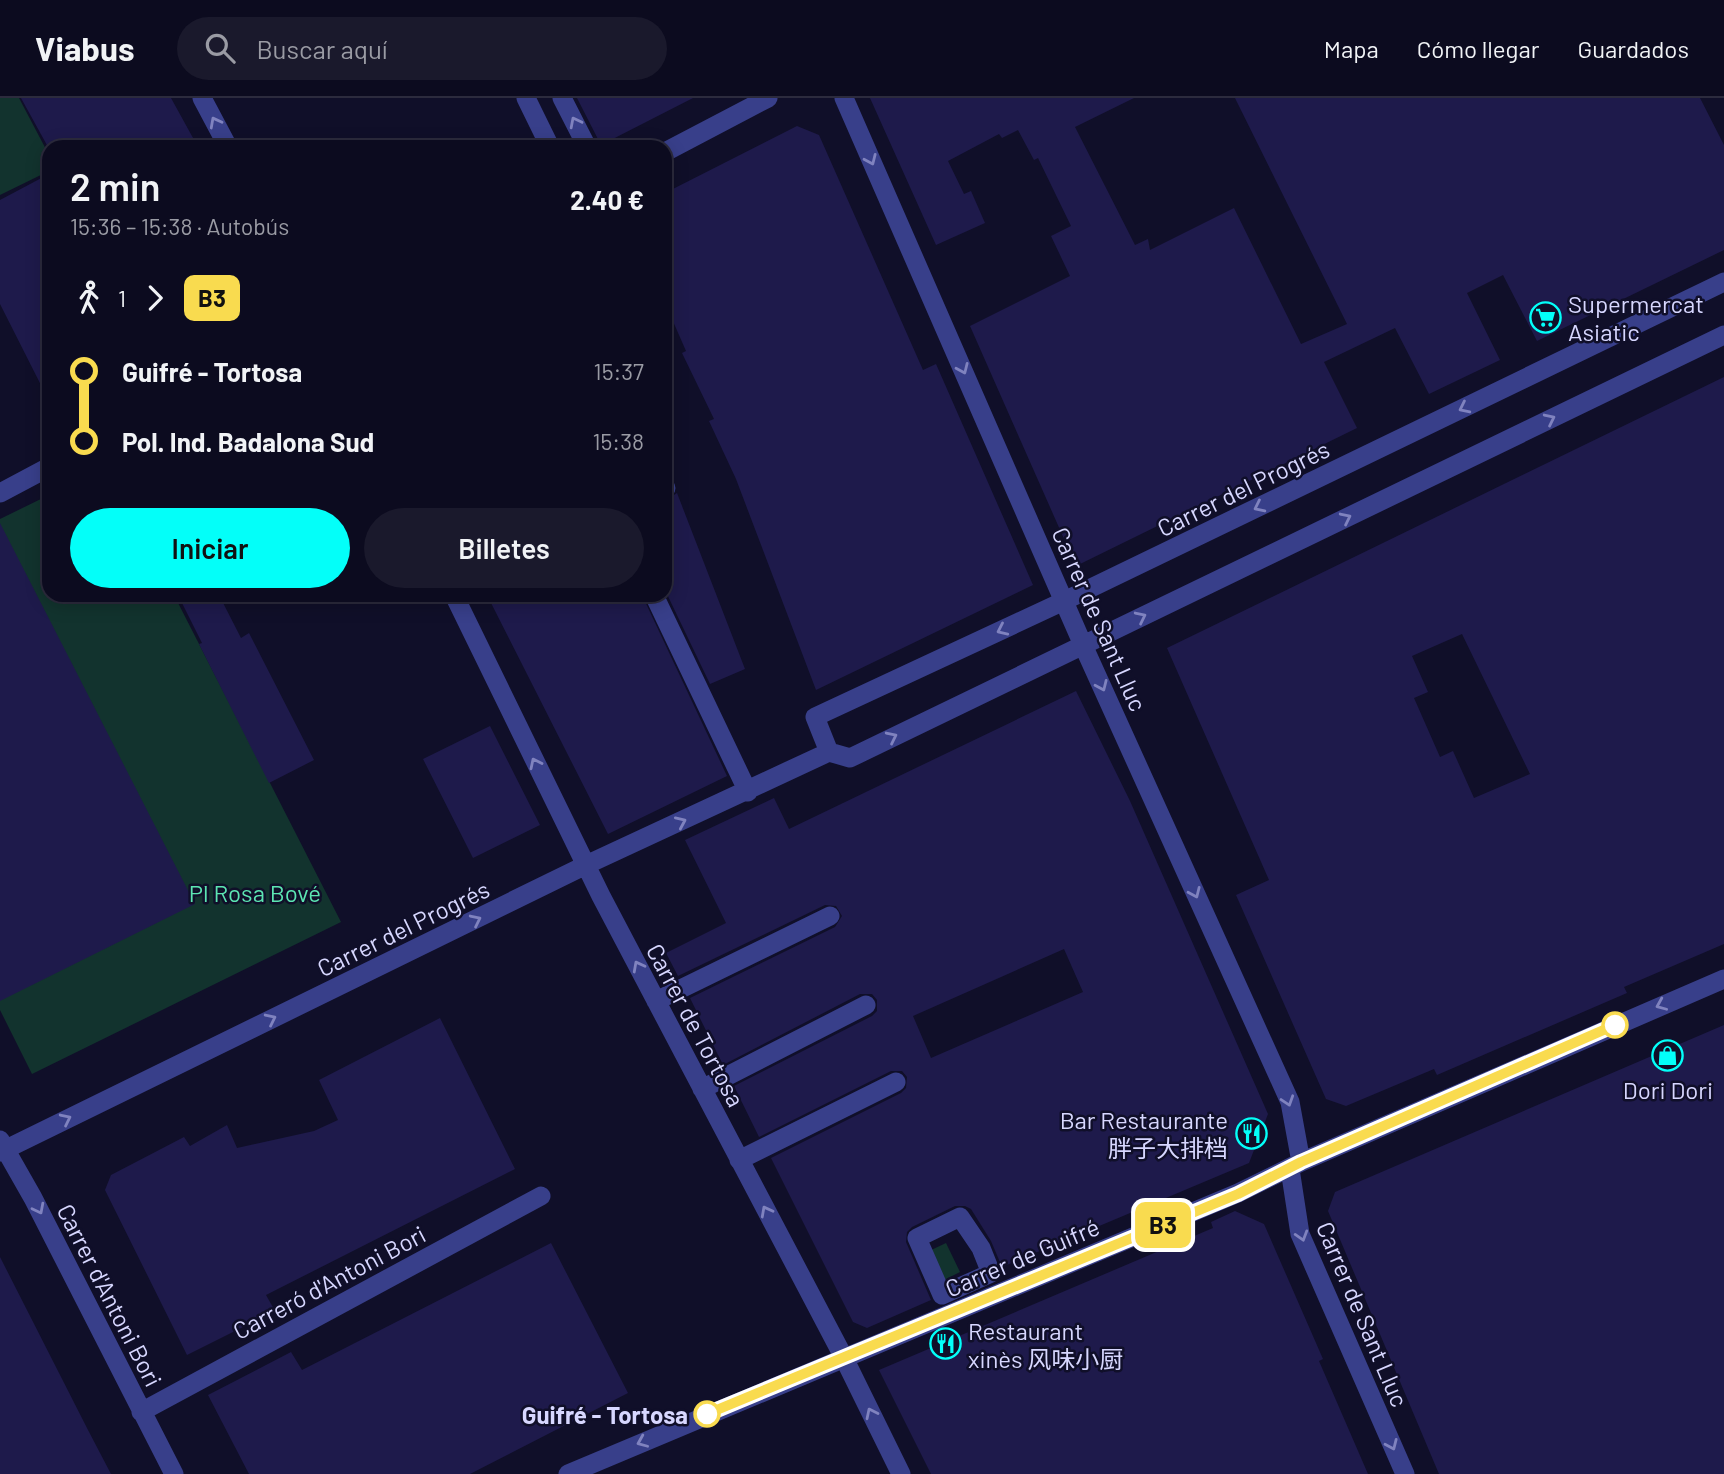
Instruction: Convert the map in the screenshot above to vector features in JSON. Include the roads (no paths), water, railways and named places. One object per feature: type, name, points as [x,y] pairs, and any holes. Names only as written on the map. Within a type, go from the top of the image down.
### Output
[{"type":"street","points":[[202,98],[224,140]]},
{"type":"street","points":[[526,98],[547,140]]},
{"type":"street","points":[[562,98],[583,140]]},
{"type":"street","points":[[672,148],[768,98]]},
{"type":"street","name":"Carrer de Sant Lluc","points":[[844,98],[1083,645],[1290,1102],[1300,1234],[1405,1474]]},
{"type":"street","name":"Carrer del Progrés","points":[[829,752],[815,717],[1064,601],[1724,282]]},
{"type":"street","name":"Carrer del Progrés","points":[[2,1147],[586,865],[829,752],[850,758],[1724,335]]},
{"type":"street","points":[[0,493],[42,471]]},
{"type":"street","name":"Carrer de Tortosa","points":[[459,602],[586,865],[843,1356],[901,1474]]},
{"type":"street","points":[[657,602],[747,792]]},
{"type":"street","points":[[656,1001],[830,916]]},
{"type":"street","name":"Carrer de Guifré","points":[[568,1474],[843,1356],[1238,1194],[1296,1166],[1724,979]]},
{"type":"street","points":[[702,1089],[866,1005]]},
{"type":"street","points":[[739,1160],[896,1082]]},
{"type":"street","name":"Carrer d'Antoni Bori","points":[[2,1147],[33,1198],[174,1474]]},
{"type":"street","name":"Carreró d'Antoni Bori","points":[[141,1412],[541,1196]]},
{"type":"place","name":"Supermercat Asiatic","points":[[1545,317]]},
{"type":"place","name":"Dori Dori","points":[[1668,1055]]},
{"type":"place","name":"Bar Restaurante 胖子大排档","points":[[1251,1133]]},
{"type":"place","name":"Restaurant xinès 风味小厨","points":[[945,1344]]},
{"type":"place","name":"Guifré - Tortosa","points":[[707,1414]]},
{"type":"park label","name":"Pl Rosa Bové","points":[[255,892]]}]
